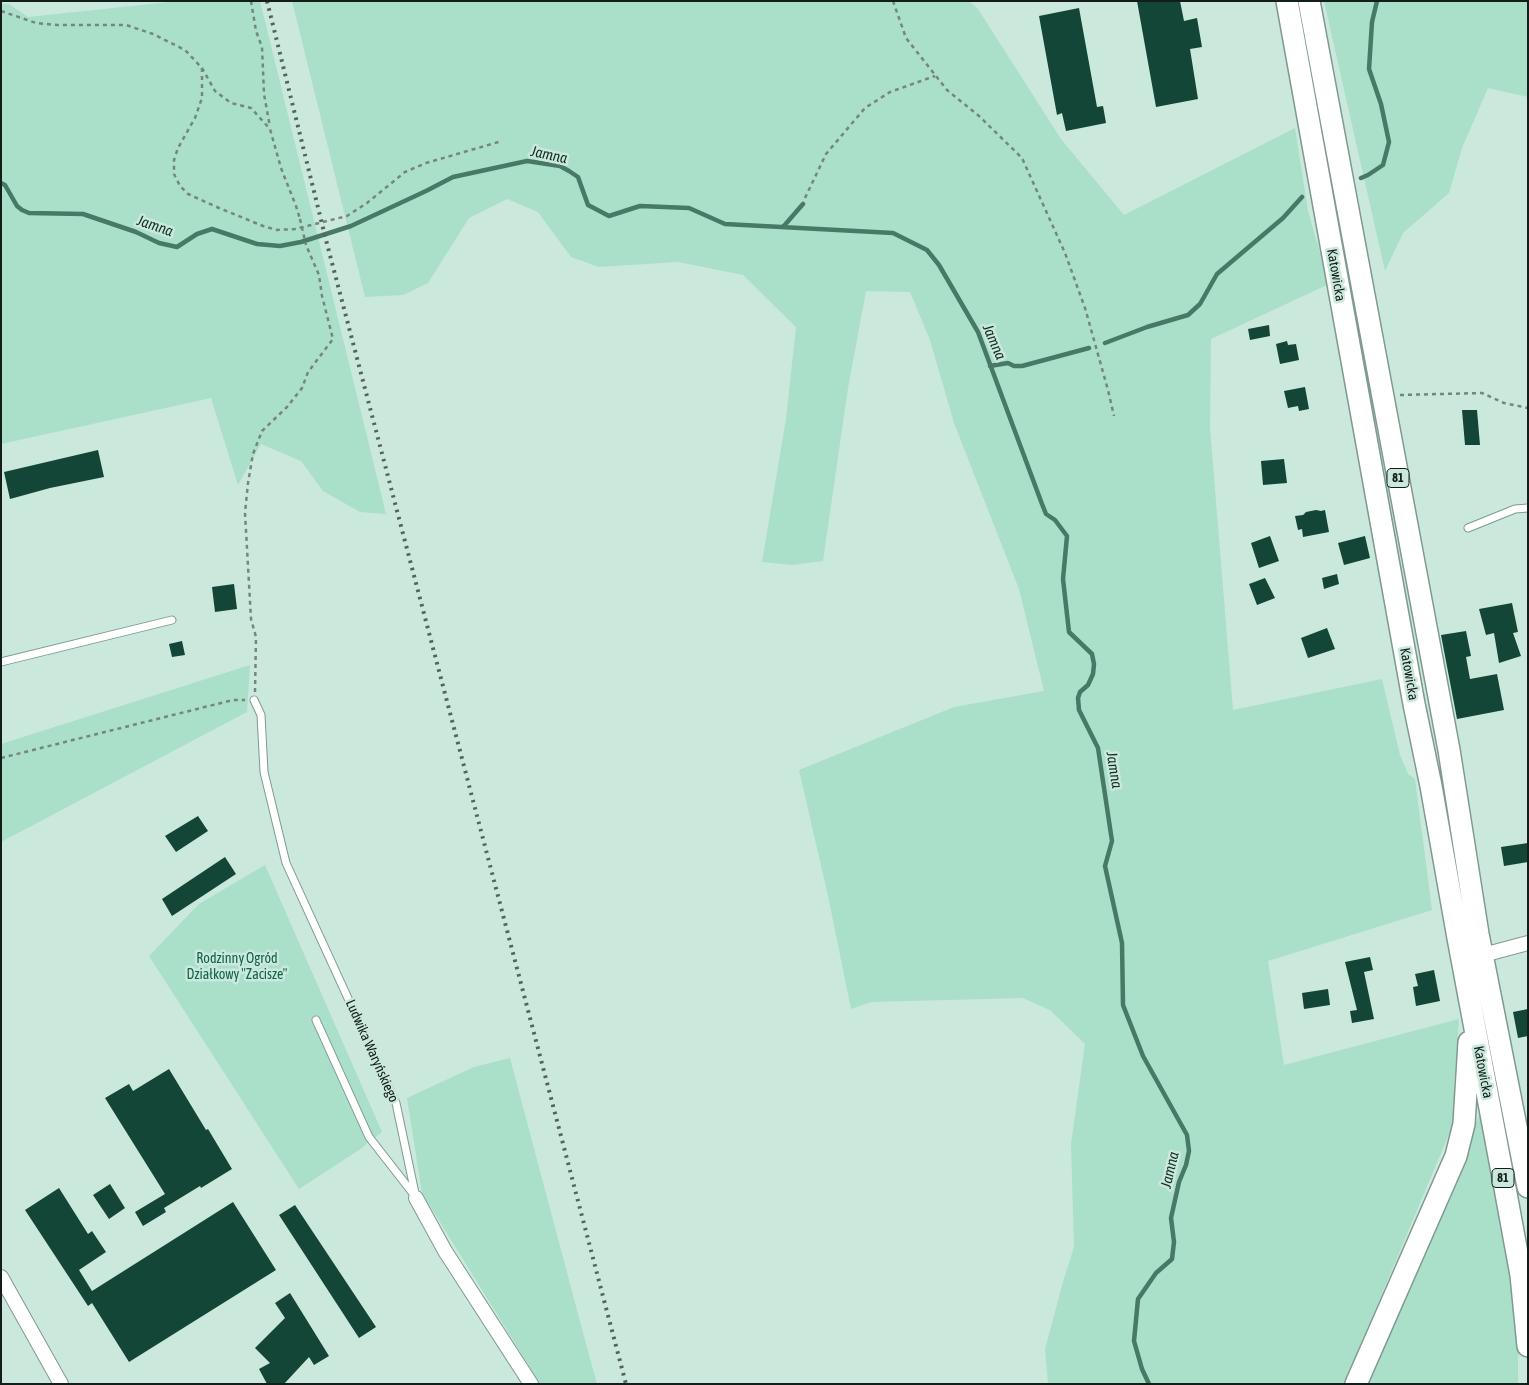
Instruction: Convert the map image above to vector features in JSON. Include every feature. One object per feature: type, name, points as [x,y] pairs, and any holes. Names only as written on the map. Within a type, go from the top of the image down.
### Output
[{"type":"main road","name":"Katowicka","points":[[1287,1],[1414,704],[1431,786],[1471,1012],[1521,1275],[1528,1346]]},
{"type":"main road","name":"Katowicka","points":[[1309,1],[1449,750],[1478,934],[1528,1187]]},
{"type":"main road","points":[[1358,1382],[1456,1156],[1464,1124],[1471,1012]]},
{"type":"street","points":[[1483,955],[1528,943]]},
{"type":"street","name":"Ludwika Waryńskiego","points":[[416,1198],[445,1251],[530,1384]]},
{"type":"street","points":[[1,1277],[61,1384]]},
{"type":"lane","points":[[1468,528],[1515,509],[1528,508]]},
{"type":"lane","points":[[1,662],[172,620]]},
{"type":"lane","name":"Ludwika Waryńskiego","points":[[254,700],[261,715],[264,772],[286,863],[396,1103],[416,1198]]},
{"type":"lane","points":[[316,1020],[369,1137],[416,1198]]},
{"type":"path","points":[[1,758],[233,700],[254,700],[256,637],[251,619],[245,513],[253,454],[262,432],[302,388],[308,372],[333,339],[319,275],[306,245],[296,206],[281,168],[270,128],[264,94],[262,47],[256,31],[251,1]]},
{"type":"path","points":[[893,1],[906,38],[935,76],[947,90],[979,116],[1022,158],[1065,253],[1085,308],[1114,416]]},
{"type":"path","points":[[1,11],[36,23],[57,25],[126,25],[153,34],[185,50],[202,68],[215,91],[232,103],[251,108],[270,128]]},
{"type":"path","points":[[202,68],[202,98],[195,118],[178,148],[174,160],[174,174],[180,186],[188,194],[227,212],[277,230],[294,229],[347,216],[367,203],[405,172],[426,163],[502,141]]},
{"type":"path","points":[[805,198],[826,154],[865,108],[890,92],[935,76]]},
{"type":"path","points":[[1383,398],[1392,395],[1482,393],[1504,403],[1528,408]]},
{"type":"green space","points":[[179,1],[260,1],[386,514],[360,512],[323,491],[301,461],[261,444],[238,485],[211,398],[1,444],[1,4],[9,4],[28,17]]},
{"type":"green space","points":[[292,1],[969,1],[978,9],[1061,139],[1124,215],[1295,128],[1308,211],[1329,284],[1211,339],[1210,428],[1233,710],[1382,679],[1400,755],[1408,774],[1415,779],[1432,910],[1268,961],[1284,1065],[1459,1019],[1454,1086],[1457,1115],[1344,1384],[1048,1384],[1045,1349],[1074,1247],[1071,1144],[1085,1044],[1050,1010],[1023,998],[871,1002],[851,1009],[828,896],[799,770],[954,707],[1044,691],[1019,589],[954,423],[930,340],[910,292],[866,291],[848,388],[823,561],[792,565],[762,562],[786,419],[796,327],[743,275],[678,262],[599,267],[571,257],[538,212],[507,199],[469,218],[428,283],[403,295],[365,297]]},
{"type":"green space","points":[[1324,1],[1528,1],[1528,97],[1488,88],[1462,148],[1449,193],[1403,233],[1385,271]]},
{"type":"green space","points":[[250,665],[247,712],[1,842],[1,744]]},
{"type":"green space","name":"Rodzinny Ogród Działkowy \"Zacisze\"","points":[[265,865],[382,1132],[359,1150],[299,1189],[149,956],[199,904]]},
{"type":"green space","points":[[510,1058],[597,1384],[540,1384],[422,1193],[407,1098],[474,1067]]},
{"type":"green space","points":[[1480,1113],[1511,1281],[1518,1350],[1518,1384],[1366,1384]]},
{"type":"building","points":[[1137,1],[1180,1],[1184,21],[1197,18],[1202,47],[1190,49],[1198,99],[1156,107]]},
{"type":"building","points":[[1079,8],[1097,107],[1103,106],[1106,123],[1066,131],[1062,113],[1057,115],[1039,16]]},
{"type":"building","points":[[1269,325],[1270,336],[1250,340],[1248,329]]},
{"type":"building","points":[[1287,341],[1288,345],[1296,344],[1299,360],[1280,364],[1276,344]]},
{"type":"building","points":[[1305,387],[1309,409],[1299,411],[1298,406],[1288,408],[1284,391]]},
{"type":"building","points":[[1462,410],[1477,410],[1480,445],[1465,445]]},
{"type":"building","points":[[98,450],[104,477],[50,488],[10,499],[4,472]]},
{"type":"building","points":[[1284,459],[1287,483],[1263,485],[1261,461]]},
{"type":"building","points":[[1316,510],[1325,510],[1329,532],[1303,537],[1302,529],[1298,530],[1295,516]]},
{"type":"building","points":[[1270,536],[1279,561],[1259,568],[1251,543]]},
{"type":"building","points":[[1365,536],[1370,558],[1344,565],[1338,543]]},
{"type":"building","points":[[1337,574],[1339,584],[1324,589],[1322,578]]},
{"type":"building","points":[[1265,578],[1275,598],[1257,605],[1249,584]]},
{"type":"building","points":[[234,584],[237,609],[215,612],[212,587]]},
{"type":"building","points":[[1512,603],[1518,632],[1513,633],[1521,656],[1499,663],[1494,633],[1486,635],[1479,609]]},
{"type":"building","points":[[1327,628],[1335,649],[1308,658],[1301,638]]},
{"type":"building","points":[[1466,631],[1471,656],[1466,657],[1470,679],[1497,674],[1504,710],[1457,719],[1441,635]]},
{"type":"building","points":[[182,641],[185,655],[172,657],[169,644]]},
{"type":"building","points":[[198,816],[208,831],[176,852],[165,836]]},
{"type":"building","points":[[1528,843],[1528,862],[1504,866],[1501,847]]},
{"type":"building","points":[[225,857],[236,874],[172,916],[162,899]]},
{"type":"building","points":[[1370,957],[1373,970],[1364,972],[1374,1019],[1352,1023],[1350,1011],[1357,1010],[1345,962]]},
{"type":"building","points":[[1434,970],[1440,1001],[1416,1006],[1413,987],[1418,986],[1415,974]]},
{"type":"building","points":[[1328,989],[1330,1005],[1304,1009],[1302,993]]},
{"type":"building","points":[[1528,1009],[1528,1036],[1518,1038],[1513,1012]]},
{"type":"building","points":[[169,1069],[232,1169],[164,1208],[166,1212],[143,1226],[135,1212],[165,1194],[105,1098],[129,1084],[133,1091]]},
{"type":"building","points":[[110,1184],[125,1208],[109,1219],[93,1195]]},
{"type":"building","points":[[59,1188],[88,1234],[92,1231],[106,1252],[79,1270],[92,1291],[233,1202],[276,1270],[129,1362],[92,1303],[88,1306],[25,1210]]},
{"type":"building","points":[[295,1205],[376,1327],[359,1338],[279,1215]]},
{"type":"building","points":[[290,1293],[329,1356],[314,1365],[309,1357],[284,1384],[267,1384],[259,1369],[270,1363],[255,1348],[285,1318],[275,1303]]},
{"type":"waterway","points":[[1361,178],[1383,165],[1389,142],[1381,104],[1369,69],[1372,22],[1377,1]]},
{"type":"waterway","name":"Jamna","points":[[1,183],[5,185],[17,206],[29,213],[83,214],[136,232],[159,243],[177,247],[197,234],[212,229],[257,244],[280,246],[301,242],[351,226],[453,177],[527,161],[560,166],[578,177],[588,205],[609,216],[640,206],[689,208],[725,224],[893,233],[927,250],[939,265],[978,332],[1046,514],[1055,520],[1067,536],[1063,579],[1069,632],[1092,654],[1094,664],[1093,674],[1088,685],[1080,692],[1078,698],[1079,710],[1098,748],[1112,841],[1105,866],[1122,943],[1123,1005],[1143,1056],[1187,1135],[1189,1151],[1179,1182],[1171,1218],[1174,1242],[1172,1259],[1156,1273],[1138,1299],[1134,1341],[1142,1369],[1149,1384]]},
{"type":"waterway","points":[[1105,343],[1147,327],[1188,315],[1200,304],[1217,274],[1283,218],[1302,197]]},
{"type":"waterway","points":[[783,227],[803,204]]},
{"type":"waterway","points":[[990,366],[1008,363],[1014,366],[1022,366],[1089,348]]},
{"type":"railway","points":[[267,1],[326,240],[626,1384]]}]
